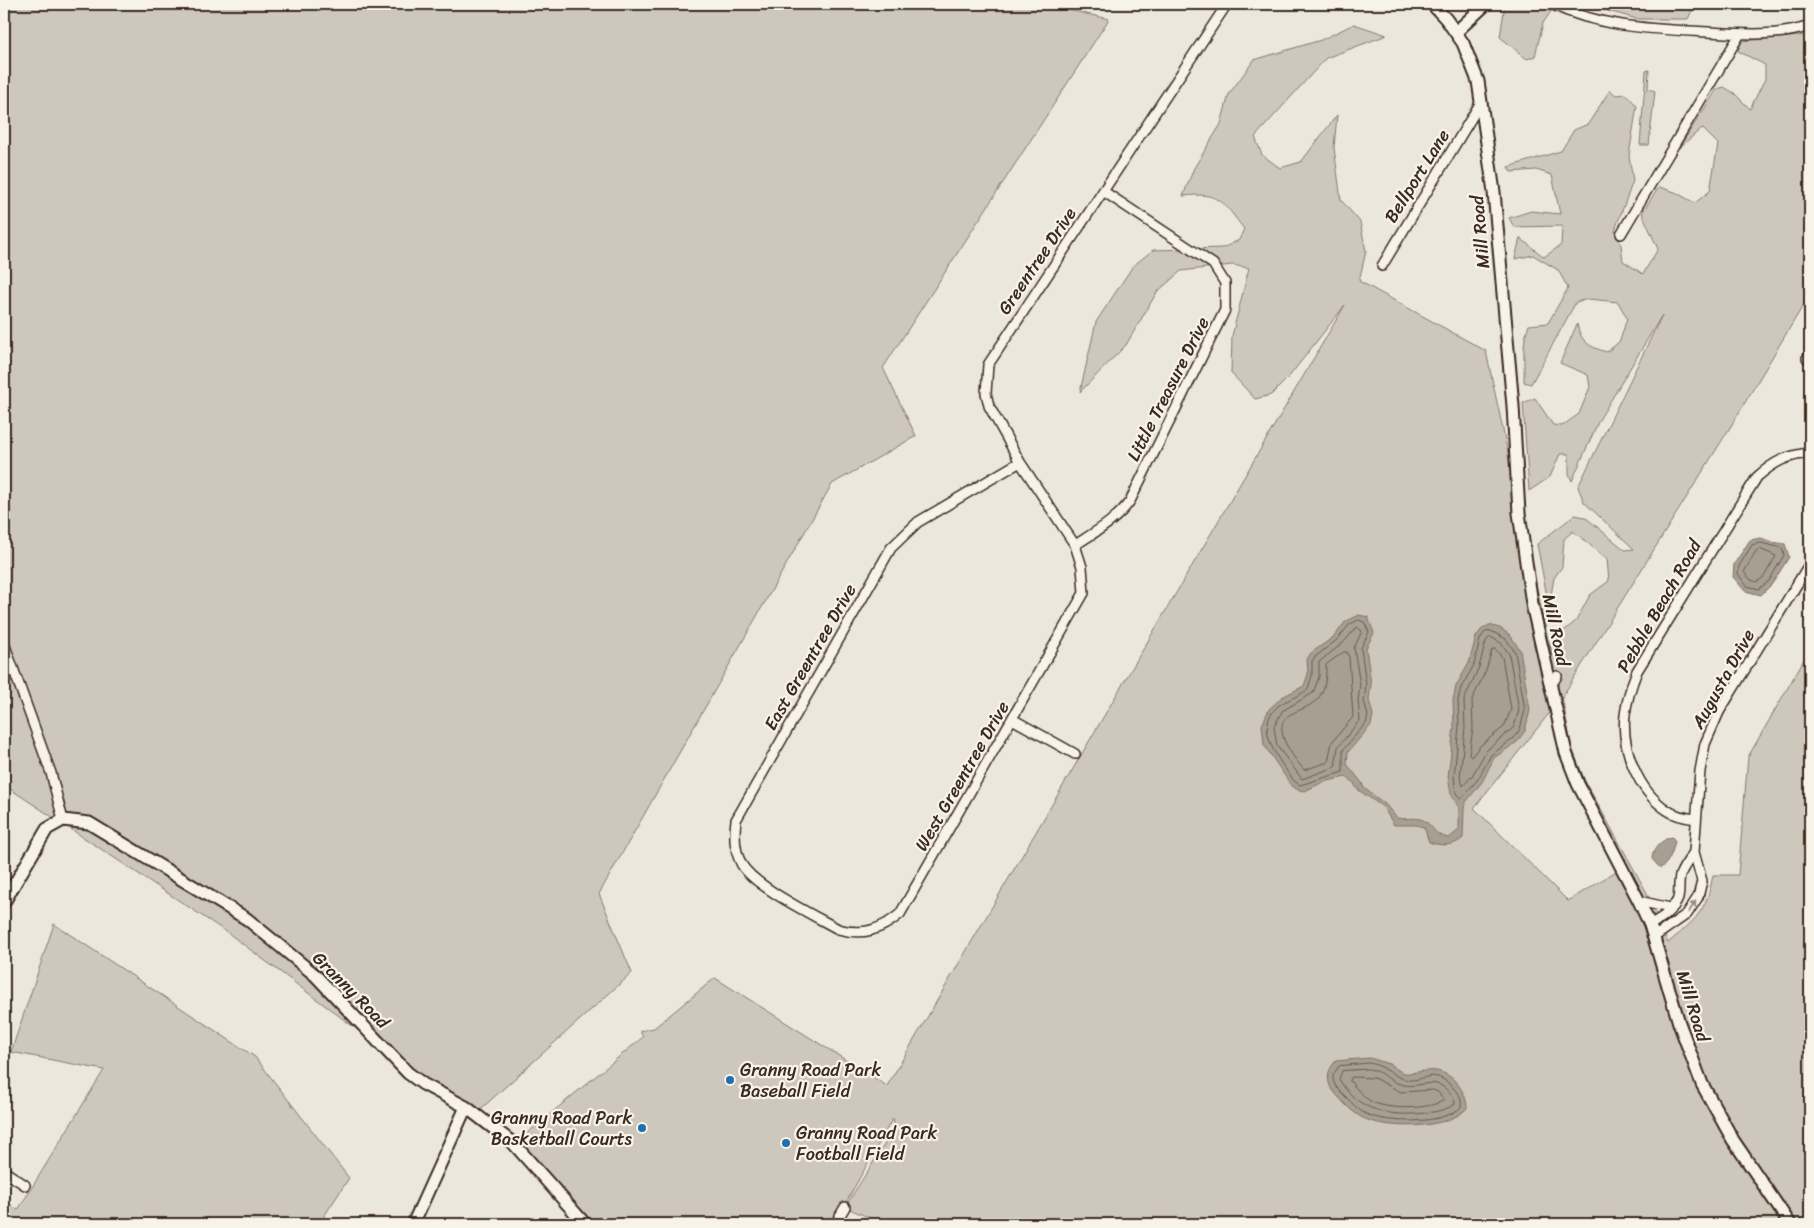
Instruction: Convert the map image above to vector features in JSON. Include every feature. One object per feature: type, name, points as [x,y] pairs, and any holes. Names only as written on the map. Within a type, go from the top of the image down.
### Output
[{"type":"main road","name":"Mill Road","points":[[1432,4],[1456,32],[1474,66],[1481,102],[1494,192],[1512,400],[1519,513],[1532,604],[1566,753],[1578,784],[1650,925],[1679,1023],[1702,1084],[1733,1140],[1790,1224]]},
{"type":"main road","points":[[1456,32],[1486,4]]},
{"type":"main road","points":[[4,902],[47,829],[63,820]]},
{"type":"main road","name":"Granny Road","points":[[63,820],[89,823],[246,919],[315,975],[408,1073],[423,1084],[466,1107],[514,1144],[585,1224]]},
{"type":"main road","points":[[413,1224],[466,1107]]},
{"type":"street","name":"Greentree Drive","points":[[1075,545],[1020,462],[989,406],[986,393],[988,365],[1227,4]]},
{"type":"street","points":[[1551,4],[1611,24],[1740,34],[1802,29],[1810,26]]},
{"type":"street","points":[[1620,234],[1740,34]]},
{"type":"street","name":"Bellport Lane","points":[[1382,266],[1481,102]]},
{"type":"street","name":"Little Treasure Drive","points":[[1075,545],[1110,522],[1122,512],[1130,501],[1225,310],[1225,283],[1213,264],[1103,191]]},
{"type":"street","name":"Pebble Beach Road","points":[[1696,819],[1667,811],[1653,797],[1635,772],[1627,745],[1624,717],[1628,693],[1637,671],[1752,484],[1774,462],[1792,454],[1810,453]]},
{"type":"street","name":"East Greentree Drive","points":[[794,903],[757,881],[742,866],[735,843],[736,820],[740,812],[891,548],[918,522],[1020,462]]},
{"type":"street","name":"West Greentree Drive","points":[[794,903],[838,930],[850,932],[868,932],[893,920],[906,907],[1014,720],[1084,593],[1082,567],[1075,545]]},
{"type":"street","name":"Augusta Drive","points":[[1654,936],[1687,914],[1698,897],[1702,881],[1694,852],[1703,753],[1719,712],[1810,563]]},
{"type":"street","points":[[4,643],[51,773],[63,820]]},
{"type":"street","points":[[1550,686],[1557,676]]},
{"type":"street","points":[[1014,720],[1075,754]]},
{"type":"street","name":"Augusta Drive","points":[[1674,906],[1679,897],[1680,876],[1694,852]]},
{"type":"street","points":[[1639,901],[1670,908],[1674,906]]},
{"type":"street","points":[[1650,925],[1664,916],[1674,906]]},
{"type":"street","points":[[4,1171],[25,1185]]},
{"type":"street","points":[[835,1224],[845,1207]]},
{"type":"shaded area","points":[[4,4],[1050,4],[1055,7],[1109,19],[883,368],[916,436],[832,484],[599,894],[632,973],[473,1116],[228,933],[4,785]]},
{"type":"shaded area","points":[[1505,4],[1531,4],[1551,11],[1543,23],[1535,56],[1527,59],[1500,37]]},
{"type":"shaded area","points":[[1583,4],[1695,4],[1688,19],[1637,19]]},
{"type":"shaded area","points":[[1354,24],[1387,35],[1326,58],[1255,137],[1262,155],[1280,168],[1301,162],[1337,115],[1334,148],[1341,200],[1360,222],[1366,251],[1359,281],[1486,351],[1552,658],[1550,642],[1576,621],[1590,595],[1609,581],[1607,559],[1573,531],[1564,539],[1562,567],[1554,578],[1549,607],[1537,544],[1575,515],[1585,517],[1625,550],[1634,549],[1584,502],[1578,487],[1662,315],[1599,420],[1572,481],[1569,474],[1569,454],[1560,454],[1550,477],[1529,491],[1523,403],[1535,398],[1553,425],[1562,426],[1579,414],[1590,387],[1588,375],[1560,363],[1577,324],[1581,335],[1587,343],[1607,352],[1620,341],[1627,318],[1618,302],[1589,299],[1576,302],[1531,384],[1524,382],[1524,346],[1529,325],[1548,323],[1568,288],[1558,270],[1533,255],[1515,259],[1520,238],[1544,257],[1561,245],[1562,226],[1514,227],[1509,218],[1531,211],[1560,214],[1552,175],[1536,170],[1511,172],[1508,167],[1561,151],[1574,130],[1588,124],[1610,90],[1616,95],[1626,94],[1637,106],[1629,155],[1633,181],[1615,230],[1621,245],[1623,261],[1643,274],[1658,249],[1642,213],[1659,187],[1675,192],[1695,203],[1710,191],[1718,144],[1702,128],[1679,148],[1717,89],[1724,87],[1734,93],[1750,109],[1765,79],[1765,65],[1738,51],[1742,41],[1810,35],[1810,294],[1731,426],[1562,697],[1572,748],[1585,781],[1646,891],[1668,943],[1693,921],[1703,907],[1713,875],[1738,875],[1748,757],[1810,649],[1810,1224],[884,1224],[845,1207],[895,1128],[893,1118],[834,1224],[585,1224],[514,1144],[643,1037],[640,1031],[654,1028],[715,978],[887,1086],[1345,305],[1288,378],[1271,395],[1255,399],[1231,373],[1232,336],[1249,268],[1232,265],[1181,271],[1157,292],[1126,345],[1080,392],[1096,322],[1133,266],[1153,250],[1223,248],[1239,240],[1244,229],[1220,200],[1213,197],[1196,195],[1183,196],[1194,168],[1221,124],[1229,94],[1254,60],[1321,40]],"holes":[[[1551,711],[1618,870],[1568,901],[1474,808]]]},
{"type":"shaded area","points":[[1649,70],[1648,89],[1655,91],[1649,145],[1640,145],[1646,71]]},
{"type":"shaded area","points":[[54,924],[255,1057],[349,1178],[319,1224],[4,1224],[4,1201],[18,1210],[104,1070],[11,1052]]},
{"type":"water","points":[[1761,538],[1785,544],[1789,557],[1772,584],[1761,595],[1745,591],[1733,577],[1734,564],[1750,540]]},
{"type":"water","points":[[1359,615],[1368,617],[1374,633],[1366,648],[1371,684],[1369,700],[1373,715],[1371,725],[1348,752],[1347,764],[1364,788],[1385,804],[1397,818],[1420,819],[1428,823],[1439,834],[1449,838],[1459,830],[1459,808],[1451,794],[1448,777],[1454,727],[1453,700],[1456,686],[1469,663],[1476,637],[1481,630],[1489,625],[1500,628],[1510,635],[1520,650],[1530,710],[1525,731],[1517,742],[1494,758],[1482,782],[1466,802],[1463,838],[1455,843],[1442,845],[1429,842],[1424,827],[1394,825],[1383,807],[1357,789],[1354,783],[1346,777],[1323,782],[1305,791],[1298,790],[1291,785],[1264,745],[1262,725],[1269,709],[1282,697],[1304,686],[1308,674],[1307,659],[1311,653],[1335,636],[1345,622]]},
{"type":"water","points":[[1672,837],[1675,841],[1672,853],[1666,864],[1660,868],[1652,859],[1652,855],[1661,842]]},
{"type":"water","points":[[1370,1058],[1389,1064],[1403,1073],[1432,1071],[1448,1075],[1462,1090],[1467,1108],[1446,1121],[1416,1126],[1385,1124],[1361,1117],[1348,1107],[1331,1088],[1329,1074],[1331,1067],[1336,1061]]},
{"type":"place","name":"Granny Road Park Baseball Field","points":[[730,1080]]},
{"type":"place","name":"Granny Road Park Basketball Courts","points":[[642,1128]]},
{"type":"place","name":"Granny Road Park Football Field","points":[[786,1143]]}]
